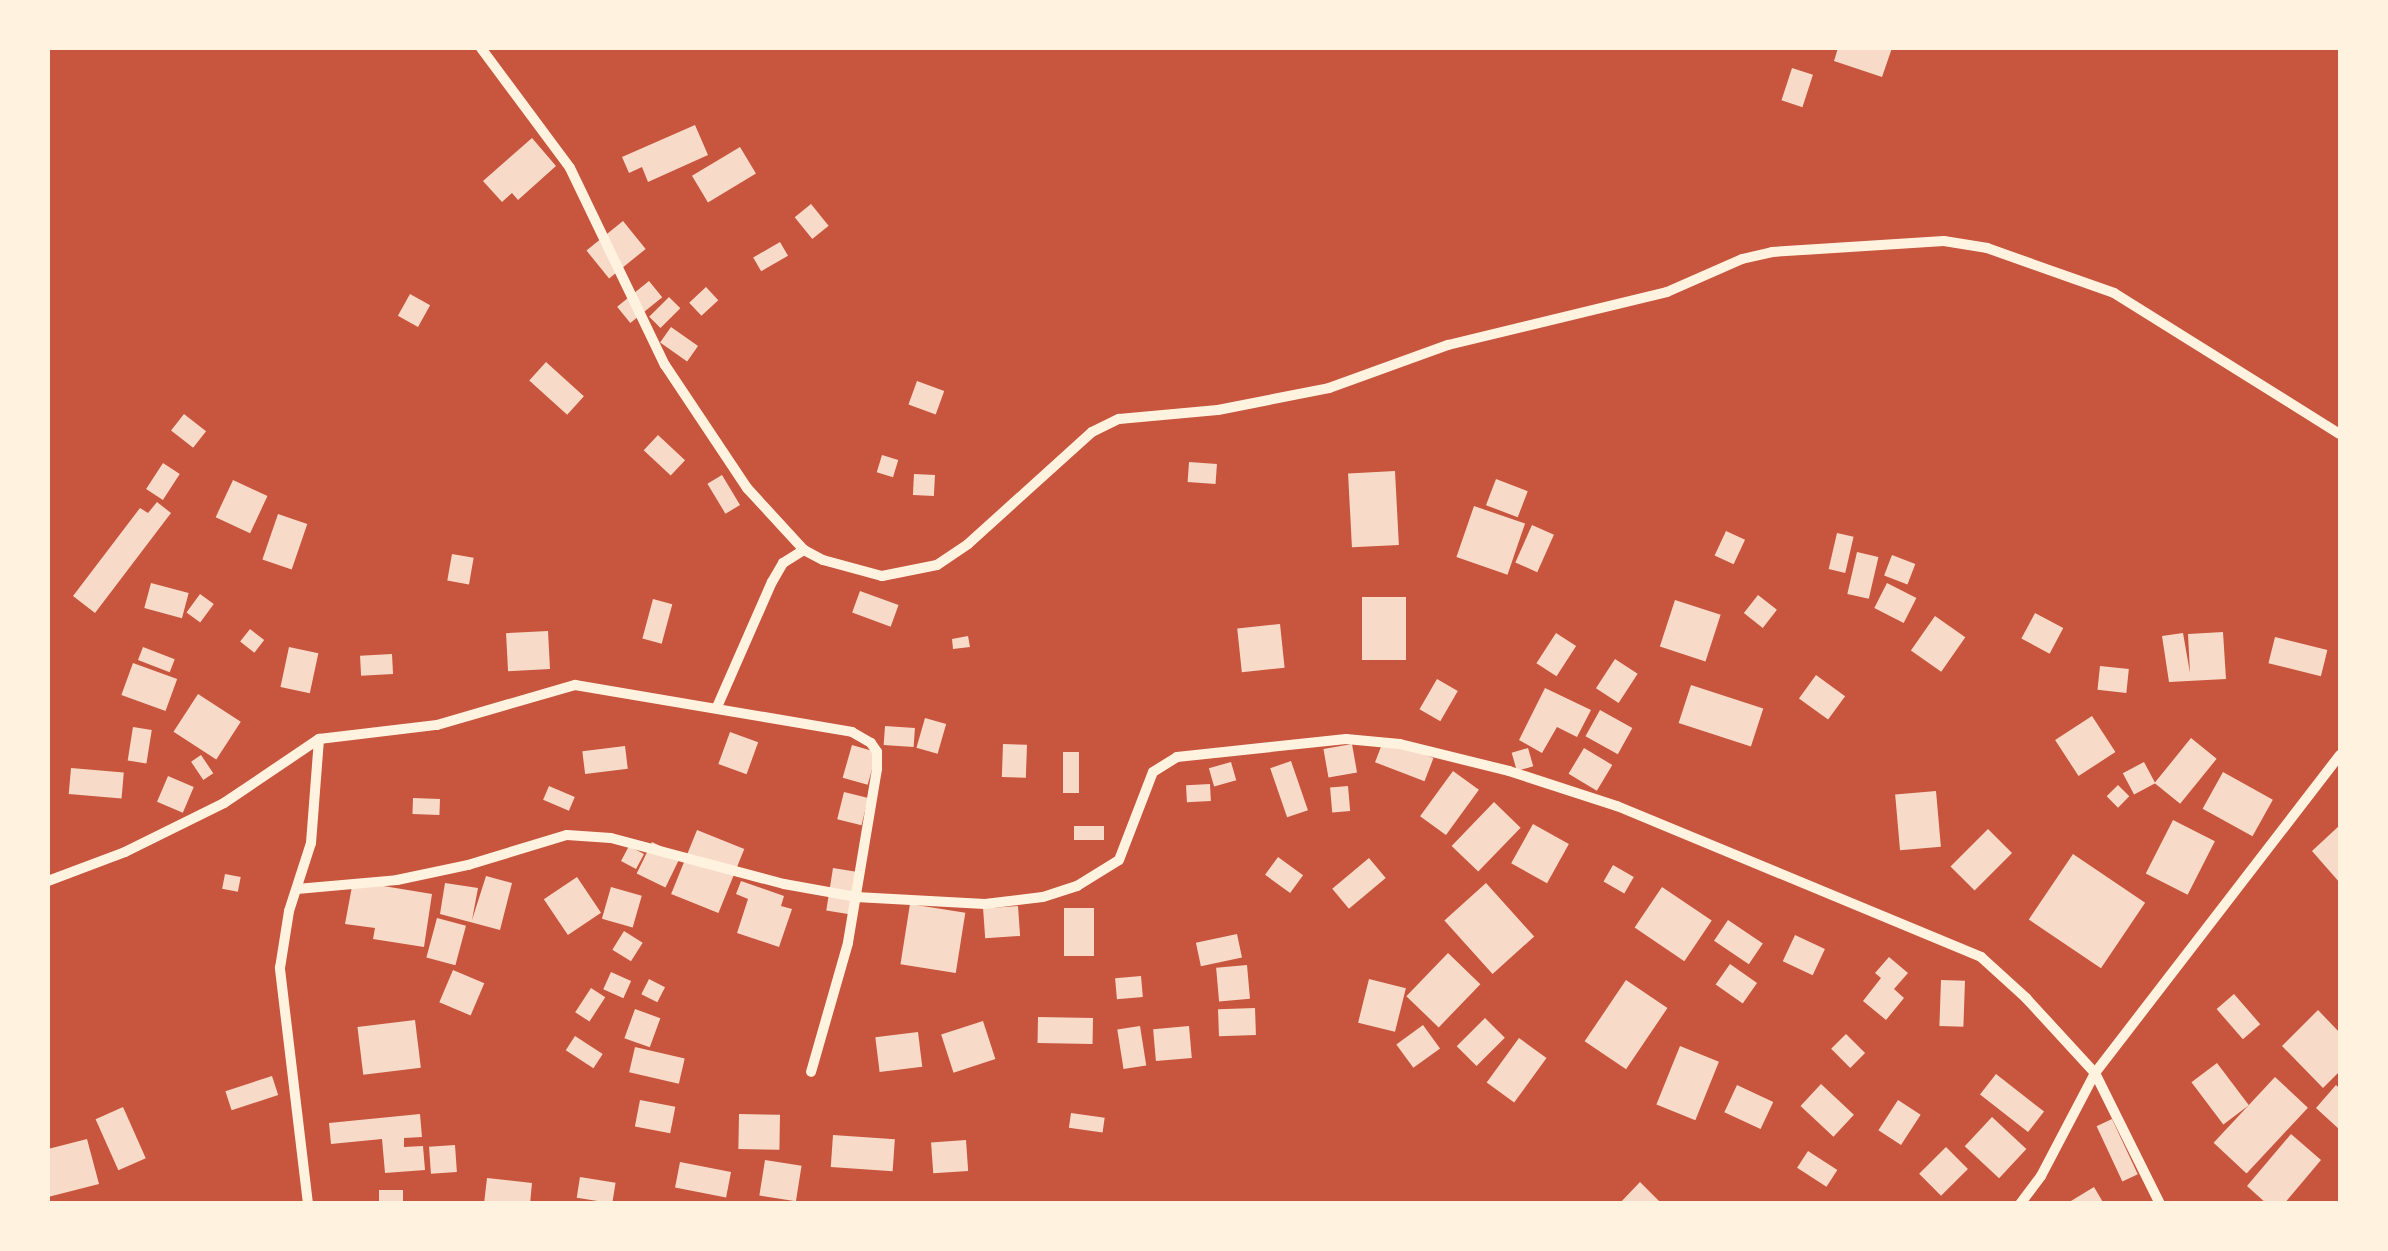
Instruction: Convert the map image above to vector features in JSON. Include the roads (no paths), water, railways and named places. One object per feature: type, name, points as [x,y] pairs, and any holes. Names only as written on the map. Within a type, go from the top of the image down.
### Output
[{"type":"street","points":[[481,48],[570,168],[666,364],[748,488],[804,550],[823,560],[882,576],[924,569],[968,544],[1092,432],[1119,419],[1218,410],[1329,388],[1448,345],[1652,296],[1742,259],[1772,252],[1944,240],[1987,248],[2114,293],[2340,434]]},
{"type":"street","points":[[717,707],[772,582],[783,564],[804,550]]},
{"type":"street","points":[[48,881],[124,852],[224,803],[319,739],[437,725],[575,685],[852,732],[871,742],[878,752],[877,769],[848,943],[811,1072]]},
{"type":"street","points":[[308,1204],[280,968],[282,936],[311,843],[319,739]]},
{"type":"street","points":[[297,889],[397,880],[468,866],[567,835],[611,838],[784,884],[856,897],[984,904],[1042,897],[1077,886],[1119,860],[1153,772],[1177,757],[1346,739],[1400,744],[1510,771],[1616,806],[1936,936],[1981,958],[2026,998],[2095,1072],[2160,1204]]},
{"type":"street","points":[[2020,1204],[2042,1176],[2095,1072],[2340,755]]}]
